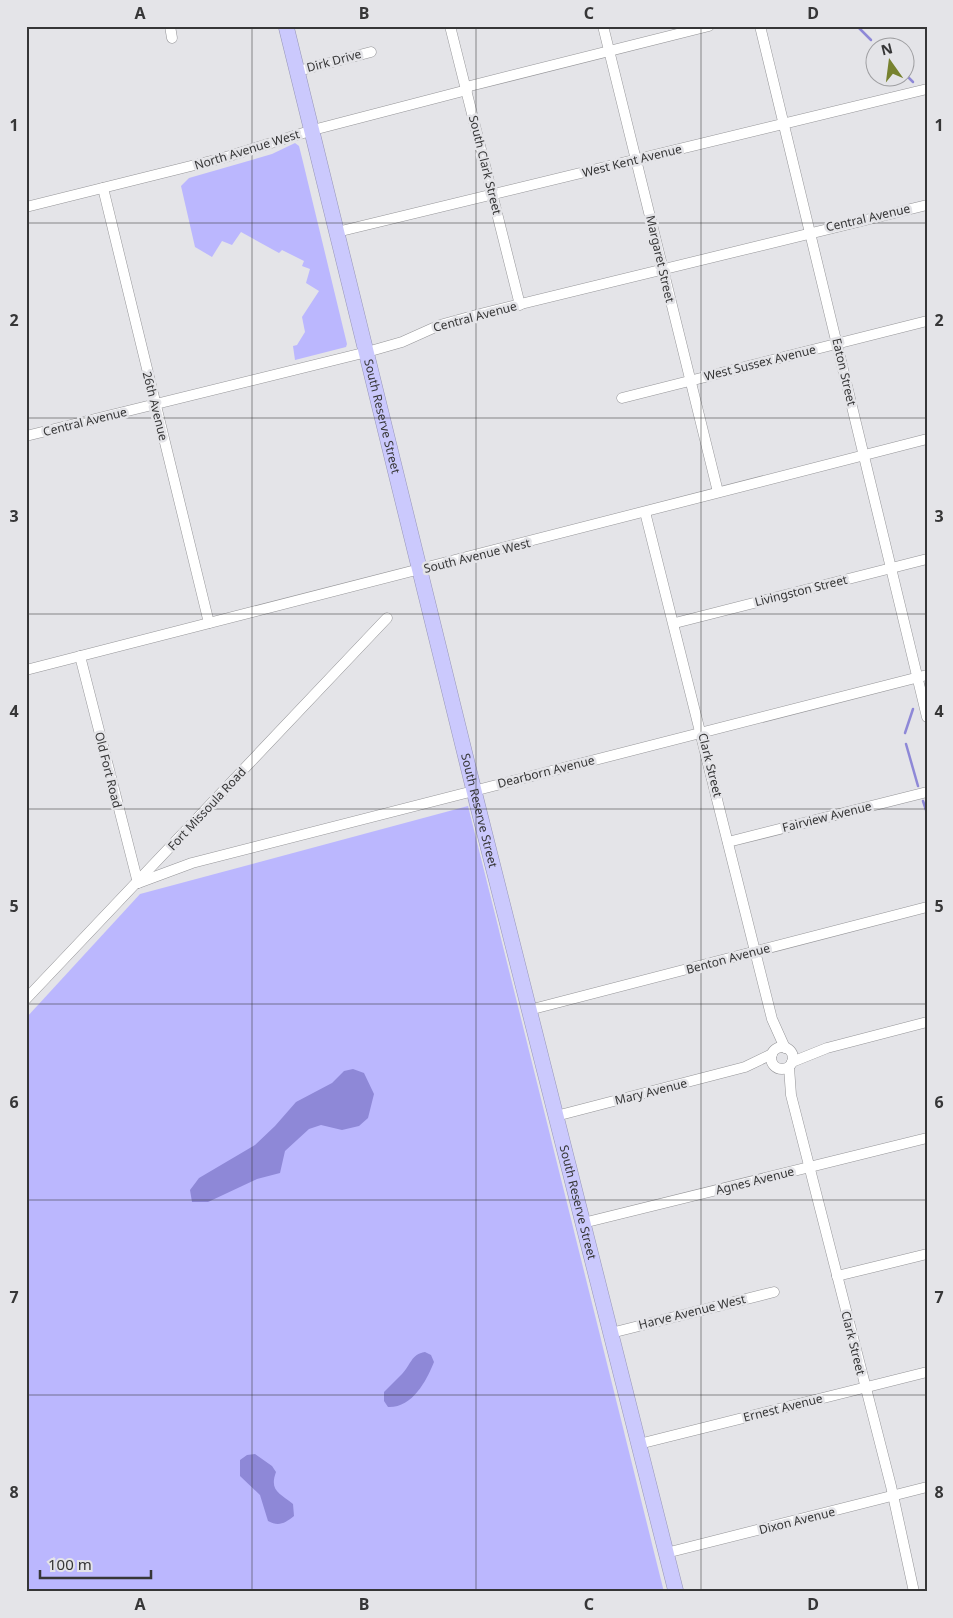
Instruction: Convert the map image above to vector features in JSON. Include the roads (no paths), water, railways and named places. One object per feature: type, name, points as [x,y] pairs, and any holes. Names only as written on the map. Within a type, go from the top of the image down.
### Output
[{"type":"highway","name":"South Reserve Street","points":[[286,26],[474,790],[676,1592]]},
{"type":"street","points":[[170,26],[172,38]]},
{"type":"street","name":"South Clark Street","points":[[450,26],[520,305]]},
{"type":"street","name":"Margaret Street","points":[[603,26],[718,492]]},
{"type":"street","name":"North Avenue West","points":[[26,207],[246,152],[313,130],[466,88],[709,26]]},
{"type":"street","name":"Eaton Street","points":[[760,26],[808,232],[838,343],[862,455],[922,676],[927,717]]},
{"type":"street","name":"Dirk Drive","points":[[298,71],[370,52]]},
{"type":"street","name":"West Kent Avenue","points":[[337,232],[927,89]]},
{"type":"street","name":"26th Avenue","points":[[103,188],[209,623]]},
{"type":"street","name":"Central Avenue","points":[[26,436],[367,352],[402,342],[440,325],[808,232],[927,204]]},
{"type":"street","name":"West Sussex Avenue","points":[[622,398],[927,321]]},
{"type":"street","name":"South Avenue West","points":[[26,670],[927,439]]},
{"type":"street","name":"Clark Street","points":[[645,512],[702,732],[782,1059],[811,1167],[893,1497],[914,1592]]},
{"type":"street","name":"Livingston Street","points":[[674,623],[927,559]]},
{"type":"street","name":"Fort Missoula Road","points":[[26,999],[138,883],[387,618]]},
{"type":"street","name":"Old Fort Road","points":[[80,656],[138,883]]},
{"type":"street","name":"Dearborn Avenue","points":[[138,883],[192,863],[922,676]]},
{"type":"street","name":"Fairview Avenue","points":[[728,842],[927,792]]},
{"type":"street","name":"Benton Avenue","points":[[529,1010],[927,908]]},
{"type":"street","points":[[782,1059],[927,1022]]},
{"type":"street","name":"Mary Avenue","points":[[556,1116],[782,1059]]},
{"type":"street","name":"Agnes Avenue","points":[[583,1223],[927,1138]]},
{"type":"street","points":[[837,1276],[927,1254]]},
{"type":"street","name":"Harve Avenue West","points":[[611,1333],[774,1292]]},
{"type":"street","name":"Ernest Avenue","points":[[639,1444],[927,1372]]},
{"type":"street","name":"Dixon Avenue","points":[[666,1553],[927,1487]]},
{"type":"waterway","points":[[857,26],[869,38]]},
{"type":"waterway","points":[[905,733],[913,709]]},
{"type":"waterway","points":[[906,744],[918,786]]},
{"type":"waterway","points":[[923,801],[927,813]]}]
